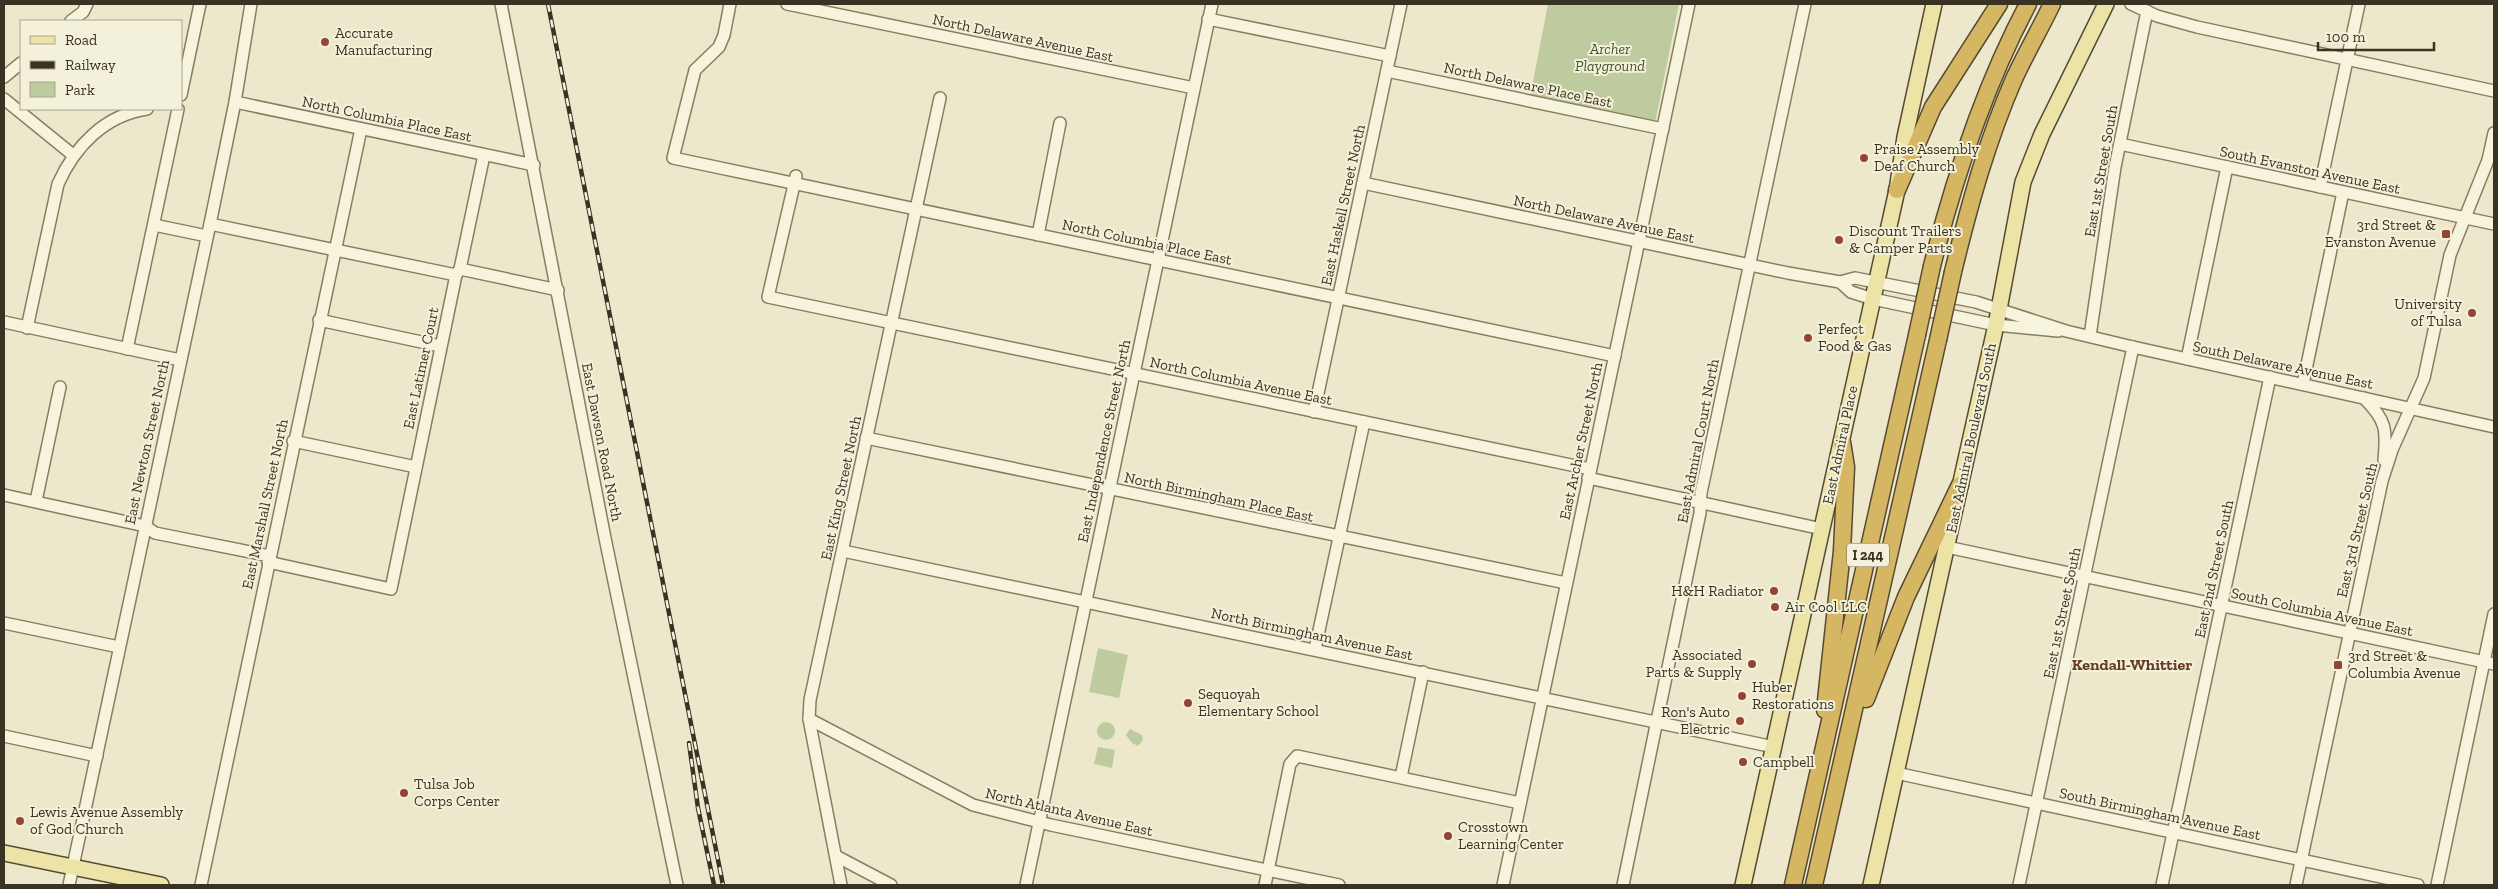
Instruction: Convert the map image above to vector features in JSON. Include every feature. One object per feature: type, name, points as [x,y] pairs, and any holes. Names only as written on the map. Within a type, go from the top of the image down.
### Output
[{"type":"highway","points":[[1897,190],[1933,107],[2000,4]]},
{"type":"highway","name":"I 244","points":[[1793,885],[1820,775],[1932,266],[1966,146],[2006,49],[2028,4]]},
{"type":"highway","name":"I 244","points":[[1814,885],[1953,272],[1975,188],[1993,131],[2015,78],[2052,4]]},
{"type":"highway","points":[[1820,775],[1831,636],[1842,551],[1846,467],[1842,442]]},
{"type":"highway","points":[[1848,740],[1885,654],[1906,597],[1960,485]]},
{"type":"main road","name":"East Admiral Place","points":[[1743,885],[1897,190],[1905,137],[1934,4]]},
{"type":"main road","name":"East Admiral Boulevard South","points":[[1871,885],[1996,325],[2017,206],[2032,157],[2106,4]]},
{"type":"main road","points":[[4,853],[161,885]]},
{"type":"street","points":[[72,20],[83,12],[87,4]]},
{"type":"street","points":[[182,90],[200,4]]},
{"type":"street","name":"East Newton Street North","points":[[69,885],[210,224],[235,102],[251,4]]},
{"type":"street","name":"East Dawson Road North","points":[[501,4],[605,538],[677,885]]},
{"type":"street","name":"North Columbia Place East","points":[[730,4],[724,35],[719,47],[695,70],[674,158],[795,180],[916,210],[1615,356]]},
{"type":"street","name":"North Delaware Avenue East","points":[[788,4],[1194,88]]},
{"type":"street","name":"East Independence Street North","points":[[1026,885],[1212,4]]},
{"type":"street","name":"East Haskell Street North","points":[[1314,412],[1401,4]]},
{"type":"street","name":"East Archer Street North","points":[[1503,885],[1689,4]]},
{"type":"street","name":"East Admiral Court North","points":[[1623,885],[1700,503],[1805,4]]},
{"type":"street","points":[[2131,4],[2147,12],[2197,27],[2494,91]]},
{"type":"street","points":[[2320,187],[2359,4]]},
{"type":"street","name":"East 1st Street South","points":[[2090,336],[2111,193],[2147,12]]},
{"type":"street","points":[[1208,19],[1390,56]]},
{"type":"street","points":[[4,77],[20,64]]},
{"type":"street","name":"North Delaware Place East","points":[[1388,71],[1663,129]]},
{"type":"street","points":[[4,98],[73,155]]},
{"type":"street","name":"East King Street North","points":[[841,885],[809,720],[810,700],[940,98]]},
{"type":"street","name":"North Columbia Place East","points":[[235,102],[534,166]]},
{"type":"street","points":[[27,328],[58,184],[73,155],[91,135],[104,125],[126,114],[143,110]]},
{"type":"street","points":[[127,349],[178,110]]},
{"type":"street","points":[[1038,235],[1060,123]]},
{"type":"street","name":"East Marshall Street North","points":[[201,885],[293,441],[361,129]]},
{"type":"street","name":"East 3rd Street South","points":[[2296,885],[2382,481],[2392,450],[2426,373],[2450,255],[2488,160],[2494,133]]},
{"type":"street","name":"South Evanston Avenue East","points":[[2120,144],[2494,224]]},
{"type":"street","name":"East Latimer Court","points":[[269,559],[391,588],[440,346],[484,155]]},
{"type":"street","points":[[2186,359],[2227,167]]},
{"type":"street","name":"North Columbia Avenue East","points":[[795,180],[768,297],[1364,422],[1589,474],[1700,503],[1822,529]]},
{"type":"street","name":"North Delaware Avenue East","points":[[1363,183],[1750,265],[1840,282],[1855,278],[1998,309]]},
{"type":"street","points":[[2303,384],[2343,192]]},
{"type":"street","points":[[210,224],[334,250],[558,290]]},
{"type":"street","points":[[154,225],[207,236]]},
{"type":"street","name":"North Delaware Avenue East","points":[[1840,282],[1852,292],[1872,299],[1996,325]]},
{"type":"street","name":"South Delaware Avenue East","points":[[1998,309],[2066,331],[2133,347],[2494,427]]},
{"type":"street","points":[[319,320],[440,346]]},
{"type":"street","points":[[4,322],[180,360]]},
{"type":"street","name":"South Delaware Avenue East","points":[[1996,325],[2066,331]]},
{"type":"street","name":"East 1st Street South","points":[[2019,885],[2133,347]]},
{"type":"street","name":"East 2nd Street South","points":[[2162,885],[2270,377]]},
{"type":"street","points":[[36,501],[60,387]]},
{"type":"street","points":[[2364,398],[2378,412],[2387,436],[2382,481]]},
{"type":"street","points":[[1316,650],[1364,422]]},
{"type":"street","name":"North Birmingham Place East","points":[[866,438],[1566,583]]},
{"type":"street","points":[[293,441],[416,467]]},
{"type":"street","points":[[4,495],[145,526],[155,533],[269,559]]},
{"type":"street","name":"South Columbia Avenue East","points":[[1946,547],[2489,663]]},
{"type":"street","name":"North Birmingham Avenue East","points":[[843,551],[1774,746]]},
{"type":"street","points":[[2437,885],[2489,663],[2494,614]]},
{"type":"street","points":[[4,623],[119,647]]},
{"type":"street","points":[[1400,777],[1423,672]]},
{"type":"street","name":"North Atlanta Avenue East","points":[[809,720],[973,805],[1039,821],[1339,885]]},
{"type":"street","points":[[4,736],[97,756]]},
{"type":"street","points":[[1265,885],[1290,764],[1294,758],[1301,756],[1520,803]]},
{"type":"street","name":"South Birmingham Avenue East","points":[[1896,773],[2418,885]]},
{"type":"street","points":[[836,856],[891,885]]},
{"type":"green space","name":"Archer Playground","points":[[1548,4],[1679,4],[1655,123],[1530,97]]},
{"type":"green space","points":[[1098,648],[1128,655],[1119,698],[1089,692]]},
{"type":"green space","points":[[1106,722],[1112,725],[1115,731],[1112,737],[1106,740],[1100,737],[1097,731],[1100,725]]},
{"type":"green space","points":[[1130,729],[1142,735],[1143,740],[1138,746],[1132,743],[1126,735]]},
{"type":"green space","points":[[1098,747],[1115,750],[1112,768],[1094,764]]},
{"type":"railway","points":[[548,4],[723,885]]},
{"type":"railway","points":[[689,743],[698,808],[714,885]]},
{"type":"place","name":"Accurate Manufacturing","points":[[325,42]]},
{"type":"place","name":"Praise Assembly Deaf Church","points":[[1864,158]]},
{"type":"place","name":"3rd Street & Evanston Avenue","points":[[2446,234]]},
{"type":"place","name":"Discount Trailers & Camper Parts","points":[[1839,240]]},
{"type":"place","name":"University of Tulsa","points":[[2472,313]]},
{"type":"place","name":"Perfect Food & Gas","points":[[1808,338]]},
{"type":"place","name":"H&H Radiator","points":[[1774,591]]},
{"type":"place","name":"Air Cool LLC","points":[[1775,607]]},
{"type":"place","name":"Associated Parts & Supply","points":[[1752,664]]},
{"type":"place","name":"3rd Street & Columbia Avenue","points":[[2338,665]]},
{"type":"place","name":"Huber Restorations","points":[[1742,696]]},
{"type":"place","name":"Sequoyah Elementary School","points":[[1188,703]]},
{"type":"place","name":"Ron's Auto Electric","points":[[1740,721]]},
{"type":"place","name":"Campbell","points":[[1743,762]]},
{"type":"place","name":"Tulsa Job Corps Center","points":[[404,793]]},
{"type":"place","name":"Lewis Avenue Assembly of God Church","points":[[20,821]]},
{"type":"place","name":"Crosstown Learning Center","points":[[1448,836]]},
{"type":"district","name":"Kendall-Whittier","points":[[2132,664]]}]
